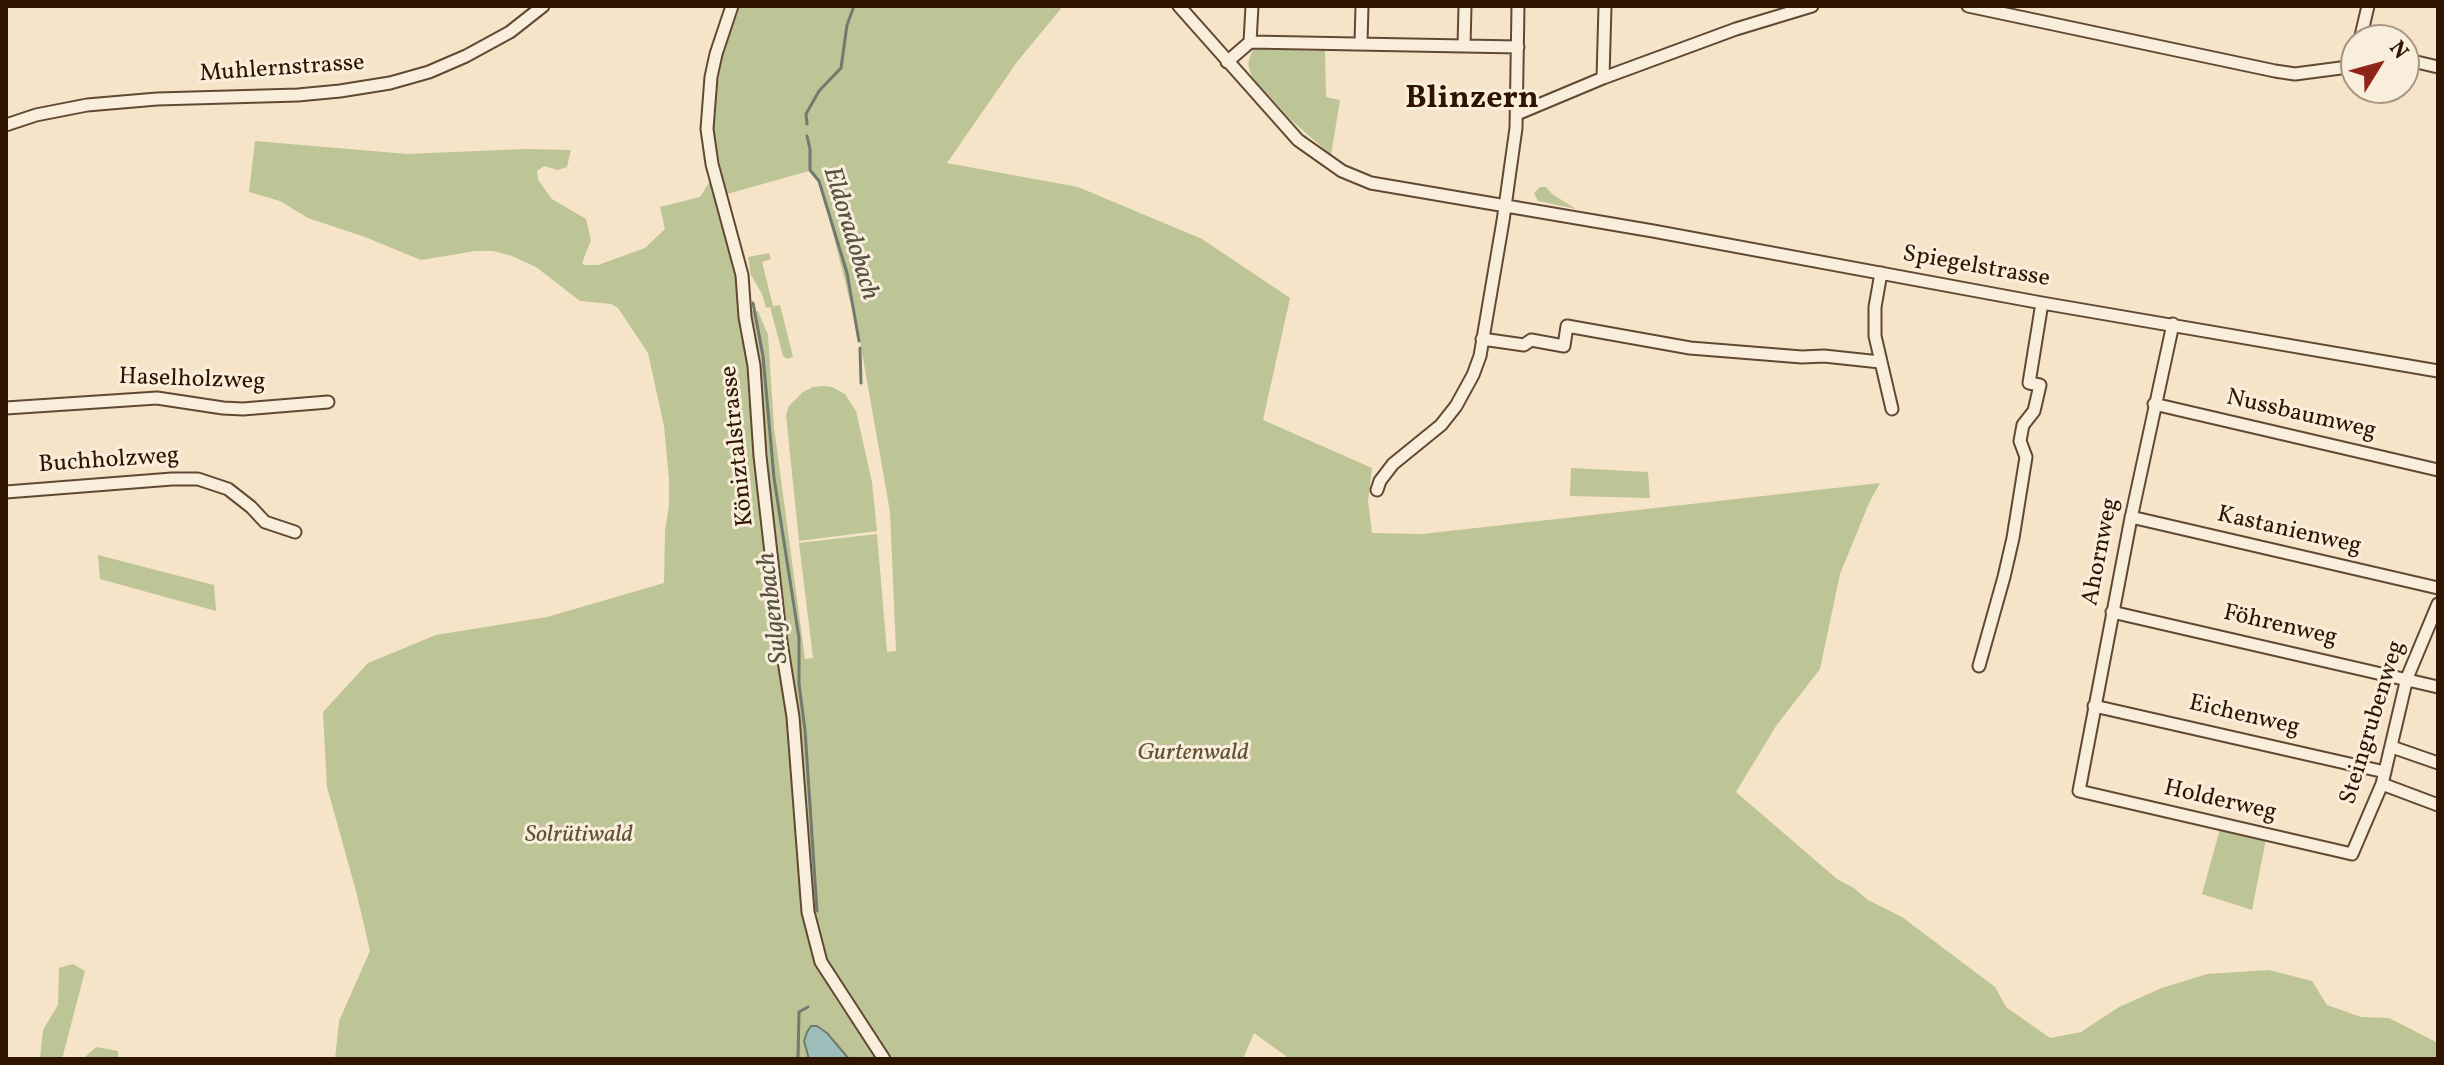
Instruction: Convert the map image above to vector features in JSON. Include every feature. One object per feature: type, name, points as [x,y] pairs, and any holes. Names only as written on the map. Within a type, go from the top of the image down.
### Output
[{"type":"street","name":"Muhlernstrasse","points":[[6,125],[36,115],[87,105],[157,99],[298,95],[390,83],[466,56],[502,36],[543,6]]},
{"type":"street","name":"Köniztalstrasse","points":[[732,6],[711,77],[707,129],[712,164],[742,275],[745,317],[754,366],[760,456],[794,732],[808,912],[821,962],[884,1059]]},
{"type":"street","name":"Spiegelstrasse","points":[[1179,6],[1298,140],[1342,171],[1371,183],[2438,371]]},
{"type":"street","points":[[1250,42],[1252,6]]},
{"type":"street","points":[[1361,43],[1362,6]]},
{"type":"street","points":[[1464,46],[1465,6]]},
{"type":"street","points":[[1377,490],[1393,464],[1441,425],[1473,375],[1506,205],[1517,114],[1518,6]]},
{"type":"street","points":[[1603,78],[1605,6]]},
{"type":"street","points":[[1517,114],[1603,78],[1736,29],[1812,6]]},
{"type":"street","points":[[1968,6],[2275,71],[2295,74],[2340,68]]},
{"type":"street","points":[[1227,62],[1250,42],[1518,47]]},
{"type":"street","points":[[1881,273],[1874,327],[1892,409]]},
{"type":"street","points":[[1979,666],[2013,538],[2026,457],[2020,441],[2023,425],[2034,411],[2040,385],[2029,383],[2042,303]]},
{"type":"street","name":"Ahornweg","points":[[2079,791],[2131,517],[2173,324]]},
{"type":"street","points":[[1482,339],[1524,345],[1531,340],[1564,346],[1567,326],[1690,348],[1880,362]]},
{"type":"street","name":"Haselholzweg","points":[[6,408],[147,398],[174,399],[233,409],[328,402]]},
{"type":"street","name":"Nussbaumweg","points":[[2154,404],[2438,470]]},
{"type":"street","name":"Buchholzweg","points":[[6,492],[198,479],[228,489],[265,522],[295,532]]},
{"type":"street","name":"Kastanienweg","points":[[2131,517],[2438,588]]},
{"type":"street","name":"Steingrubenweg","points":[[2352,854],[2382,784],[2407,678],[2438,604]]},
{"type":"street","name":"Föhrenweg","points":[[2112,612],[2438,687]]},
{"type":"street","name":"Eichenweg","points":[[2094,706],[2385,772]]},
{"type":"street","points":[[2392,747],[2438,763]]},
{"type":"street","points":[[2382,784],[2438,805]]},
{"type":"street","name":"Holderweg","points":[[2079,791],[2352,854]]},
{"type":"green space","name":"Gurtenwald","points":[[740,6],[1063,6],[1017,62],[947,163],[1078,187],[1202,239],[1290,298],[1263,420],[1372,468],[1368,501],[1372,533],[1422,534],[1880,483],[1840,574],[1820,669],[1776,726],[1736,792],[1837,879],[1868,900],[1902,917],[1995,987],[2006,1007],[2050,1038],[2081,1032],[2119,1007],[2162,988],[2207,974],[2269,970],[2312,981],[2327,1005],[2361,1017],[2389,1018],[2438,1043],[2438,1059],[1290,1059],[1254,1033],[1243,1059],[849,1059],[827,1033],[804,1041],[809,1059],[335,1059],[339,1021],[370,951],[327,787],[323,712],[368,663],[436,635],[547,617],[664,583],[669,479],[664,426],[648,353],[618,308],[611,304],[580,301],[536,267],[512,256],[493,251],[475,251],[421,260],[308,218],[280,201],[249,192],[255,141],[407,154],[571,150],[567,167],[558,170],[544,166],[537,171],[538,180],[552,199],[586,219],[591,240],[582,263],[585,265],[598,265],[645,248],[665,229],[660,207],[700,197],[710,181],[746,310],[758,311],[768,335],[774,427],[805,659],[813,658],[799,543],[877,534],[887,652],[896,651],[890,512],[860,341],[821,186],[809,171],[727,194],[716,147],[715,100],[722,56]]},
{"type":"green space","points":[[1254,49],[1325,51],[1326,97],[1340,100],[1331,155],[1290,119],[1252,77],[1248,64]]},
{"type":"green space","points":[[1540,187],[1546,187],[1576,209],[1538,201],[1534,193]]},
{"type":"green space","points":[[769,253],[771,259],[762,262],[773,306],[780,305],[793,357],[787,359],[783,356],[770,307],[766,308],[751,275],[748,257]]},
{"type":"green space","points":[[822,386],[845,394],[856,411],[872,482],[877,531],[799,541],[786,415],[789,406],[803,392]]},
{"type":"green space","points":[[1571,468],[1648,472],[1650,498],[1570,496]]},
{"type":"green space","points":[[98,555],[214,585],[216,611],[100,579]]},
{"type":"green space","points":[[2220,829],[2266,839],[2252,910],[2202,894]]},
{"type":"green space","points":[[73,964],[85,971],[62,1059],[40,1059],[43,1030],[58,1005],[59,968]]},
{"type":"green space","points":[[96,1047],[118,1051],[118,1059],[83,1059]]},
{"type":"water","points":[[811,1026],[817,1026],[827,1033],[849,1059],[809,1059],[804,1041]]},
{"type":"waterway","name":"Sulgenbach","points":[[806,114],[819,91],[841,68],[847,25],[854,6]]},
{"type":"waterway","name":"Eldoradobach","points":[[806,114],[807,124]]},
{"type":"waterway","name":"Eldoradobach","points":[[807,136],[810,170],[819,181],[847,273],[859,341]]},
{"type":"waterway","name":"Sulgenbach","points":[[753,303],[763,356],[774,478],[799,638],[799,684],[817,911]]},
{"type":"waterway","name":"Eldoradobach","points":[[860,348],[861,383]]},
{"type":"waterway","name":"Sulgenbach","points":[[798,1059],[799,1012],[808,1007]]},
{"type":"district","name":"Blinzern","points":[[1472,101]]},
{"type":"park label","name":"Solrütiwald","points":[[579,837]]}]
